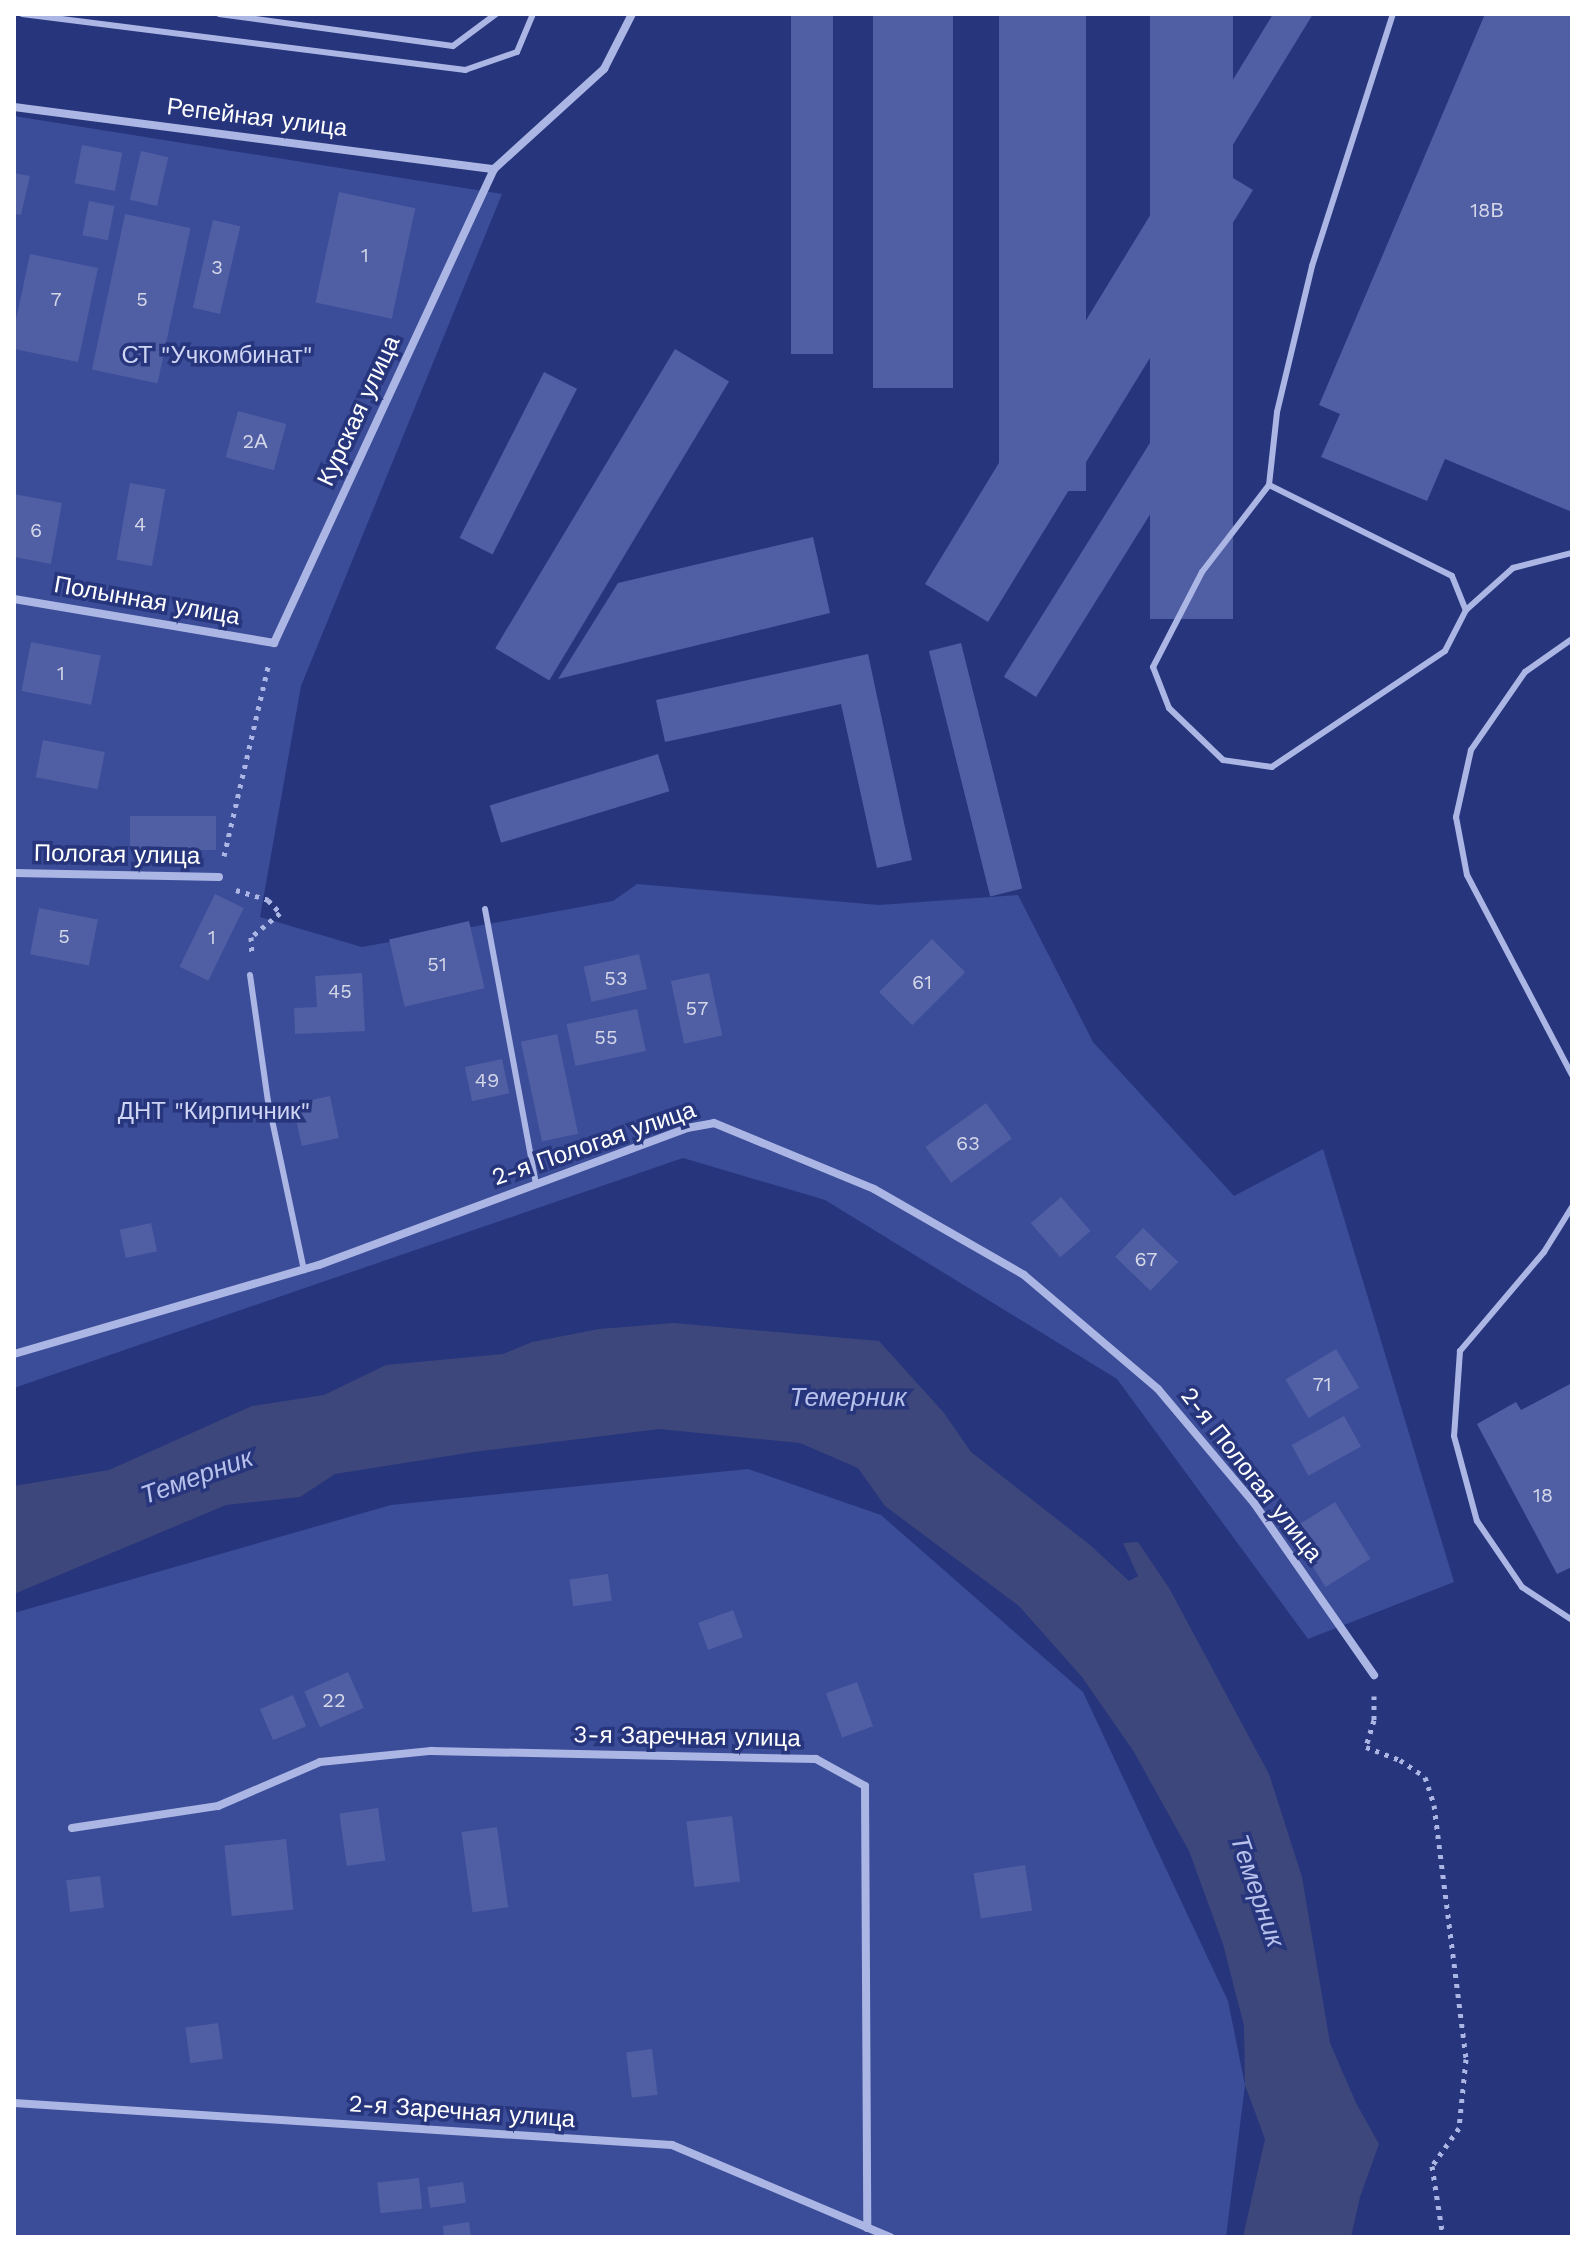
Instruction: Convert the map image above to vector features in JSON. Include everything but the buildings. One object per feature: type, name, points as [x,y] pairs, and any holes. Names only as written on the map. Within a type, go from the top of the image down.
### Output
[{"type":"street","name":"Курская улица","points":[[274,643],[494,169],[604,69],[632,14]]},
{"type":"street","name":"Репейная улица","points":[[14,107],[494,169]]},
{"type":"street","name":"Полынная улица","points":[[14,599],[274,643]]},
{"type":"street","name":"Пологая улица","points":[[14,873],[219,877]]},
{"type":"street","name":"2-я Пологая улица","points":[[14,1354],[304,1270],[687,1128],[714,1123],[874,1189],[1024,1275],[1158,1389],[1254,1503],[1374,1675]]},
{"type":"street","name":"3-я Заречная улица","points":[[72,1828],[218,1806],[320,1762],[431,1751],[816,1759],[865,1786],[867,2228]]},
{"type":"street","name":"2-я Заречная улица","points":[[14,2103],[672,2145],[890,2237]]},
{"type":"lane","points":[[22,14],[68,17],[465,70],[517,52],[533,14]]},
{"type":"lane","points":[[219,14],[453,46],[496,14]]},
{"type":"lane","points":[[1393,14],[1312,266],[1277,412],[1269,485],[1202,572],[1153,667],[1169,708],[1223,760],[1272,767],[1445,651],[1466,610],[1513,568],[1572,553]]},
{"type":"lane","points":[[1269,485],[1452,576],[1466,610]]},
{"type":"lane","points":[[1572,639],[1525,672],[1471,750],[1456,817],[1467,875],[1572,1075]]},
{"type":"lane","points":[[485,909],[536,1184]]},
{"type":"lane","points":[[250,975],[268,1101],[304,1270]]},
{"type":"lane","points":[[1572,1207],[1544,1252],[1460,1351],[1454,1436],[1477,1521],[1522,1587],[1572,1620]]},
{"type":"path","points":[[250,975],[251,937],[280,913],[268,900],[237,890],[219,877],[274,643]]},
{"type":"path","points":[[1374,1675],[1374,1720],[1366,1747],[1400,1760],[1425,1777],[1434,1805],[1466,2059],[1459,2128],[1432,2166],[1443,2237]]},
{"type":"green space","name":"ДНТ \"Кирпичник\"","points":[[14,116],[502,194],[301,686],[260,917],[362,947],[613,901],[637,884],[879,905],[1018,895],[1093,1042],[1234,1196],[1323,1149],[1454,1582],[1308,1639],[1117,1379],[825,1200],[683,1158],[14,1388]]},
{"type":"green space","points":[[748,1469],[881,1515],[1083,1692],[1228,2001],[1245,2085],[1226,2237],[14,2237],[14,1613],[391,1505]]},
{"type":"water","name":"Темерник","points":[[674,1323],[879,1341],[944,1413],[971,1452],[1090,1545],[1129,1581],[1138,1576],[1123,1543],[1138,1542],[1169,1588],[1269,1774],[1302,1877],[1330,2043],[1356,2103],[1379,2144],[1360,2197],[1351,2237],[1243,2237],[1265,2139],[1245,2085],[1244,2026],[1223,1944],[1189,1851],[1134,1752],[1082,1677],[1019,1606],[885,1506],[858,1468],[800,1443],[659,1429],[473,1452],[335,1474],[300,1497],[226,1505],[14,1594],[14,1486],[109,1470],[252,1406],[324,1395],[386,1365],[503,1354],[532,1342],[599,1329]]},
{"type":"park label","name":"СТ \"Учкомбинат\"","points":[[217,356]]}]
